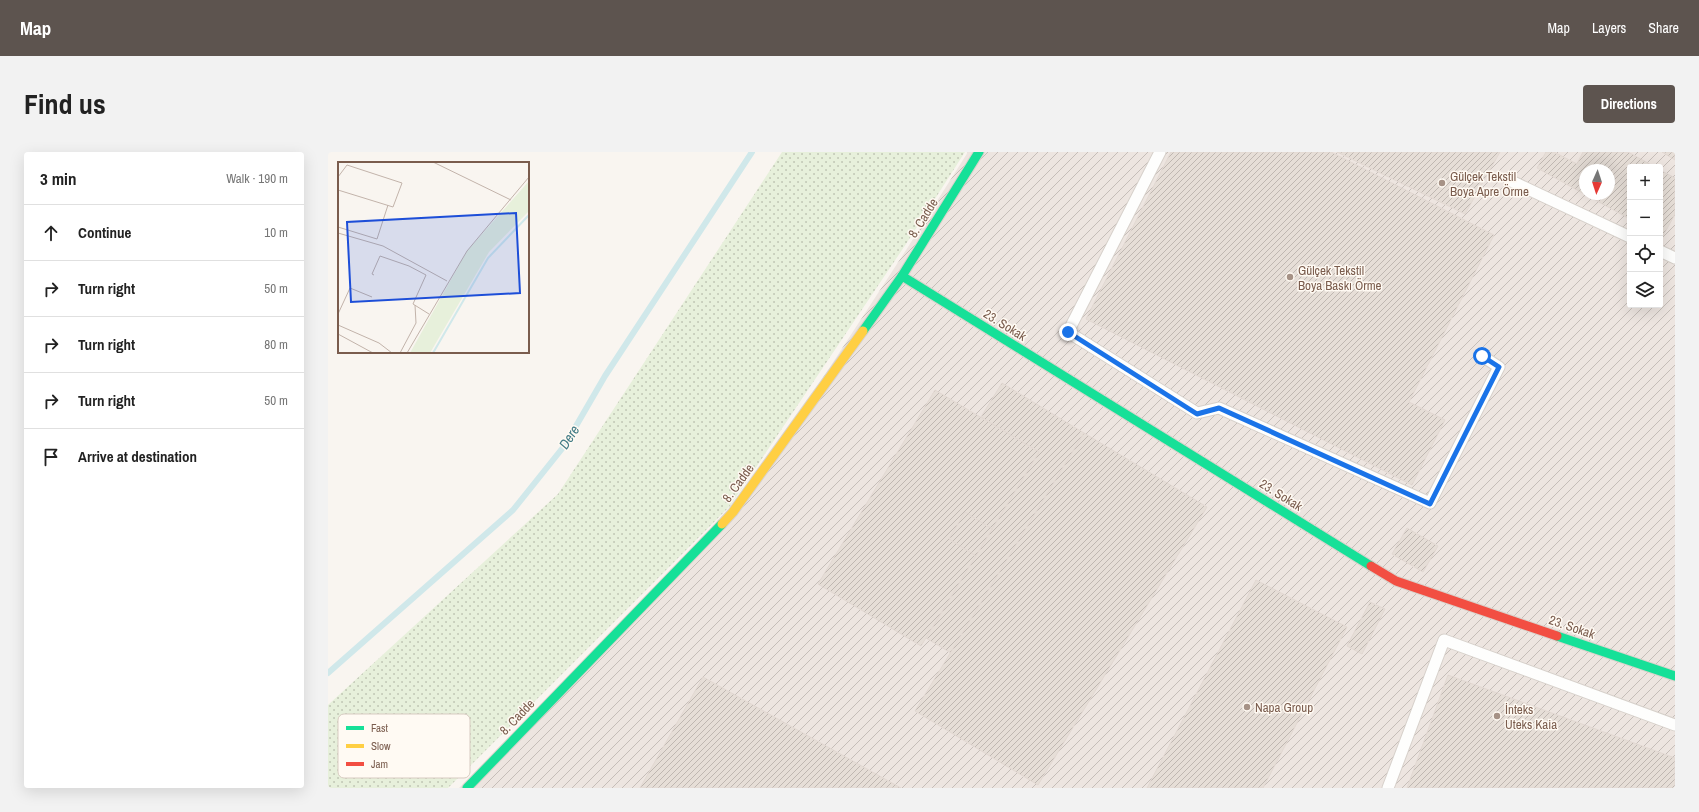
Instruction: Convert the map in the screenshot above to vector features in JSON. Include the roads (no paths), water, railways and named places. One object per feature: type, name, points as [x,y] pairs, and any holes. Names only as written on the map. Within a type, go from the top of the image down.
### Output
[{"type":"street","name":"8. Cadde","points":[[467,788],[733,512],[902,276],[979,152]]},
{"type":"street","name":"23. Sokak","points":[[902,276],[1396,581],[1675,676]]},
{"type":"lane","points":[[1160,152],[1068,332],[1197,414],[1219,408],[1430,504],[1499,367],[1482,356]]},
{"type":"lane","points":[[1509,180],[1628,236]]},
{"type":"lane","points":[[1663,252],[1675,258]]},
{"type":"lane","points":[[1388,788],[1444,640],[1675,725]]},
{"type":"waterway","name":"Dere","points":[[328,673],[513,510],[565,445],[605,376],[752,152]]},
{"type":"place","name":"Gülçek Tekstil Boya Apre Örme","points":[[1442,183]]},
{"type":"place","name":"Gülçek Tekstil Boya Baskı Örme","points":[[1290,277]]},
{"type":"place","name":"Napa Group","points":[[1247,707]]},
{"type":"place","name":"İnteks Uteks Kaia","points":[[1497,716]]}]
